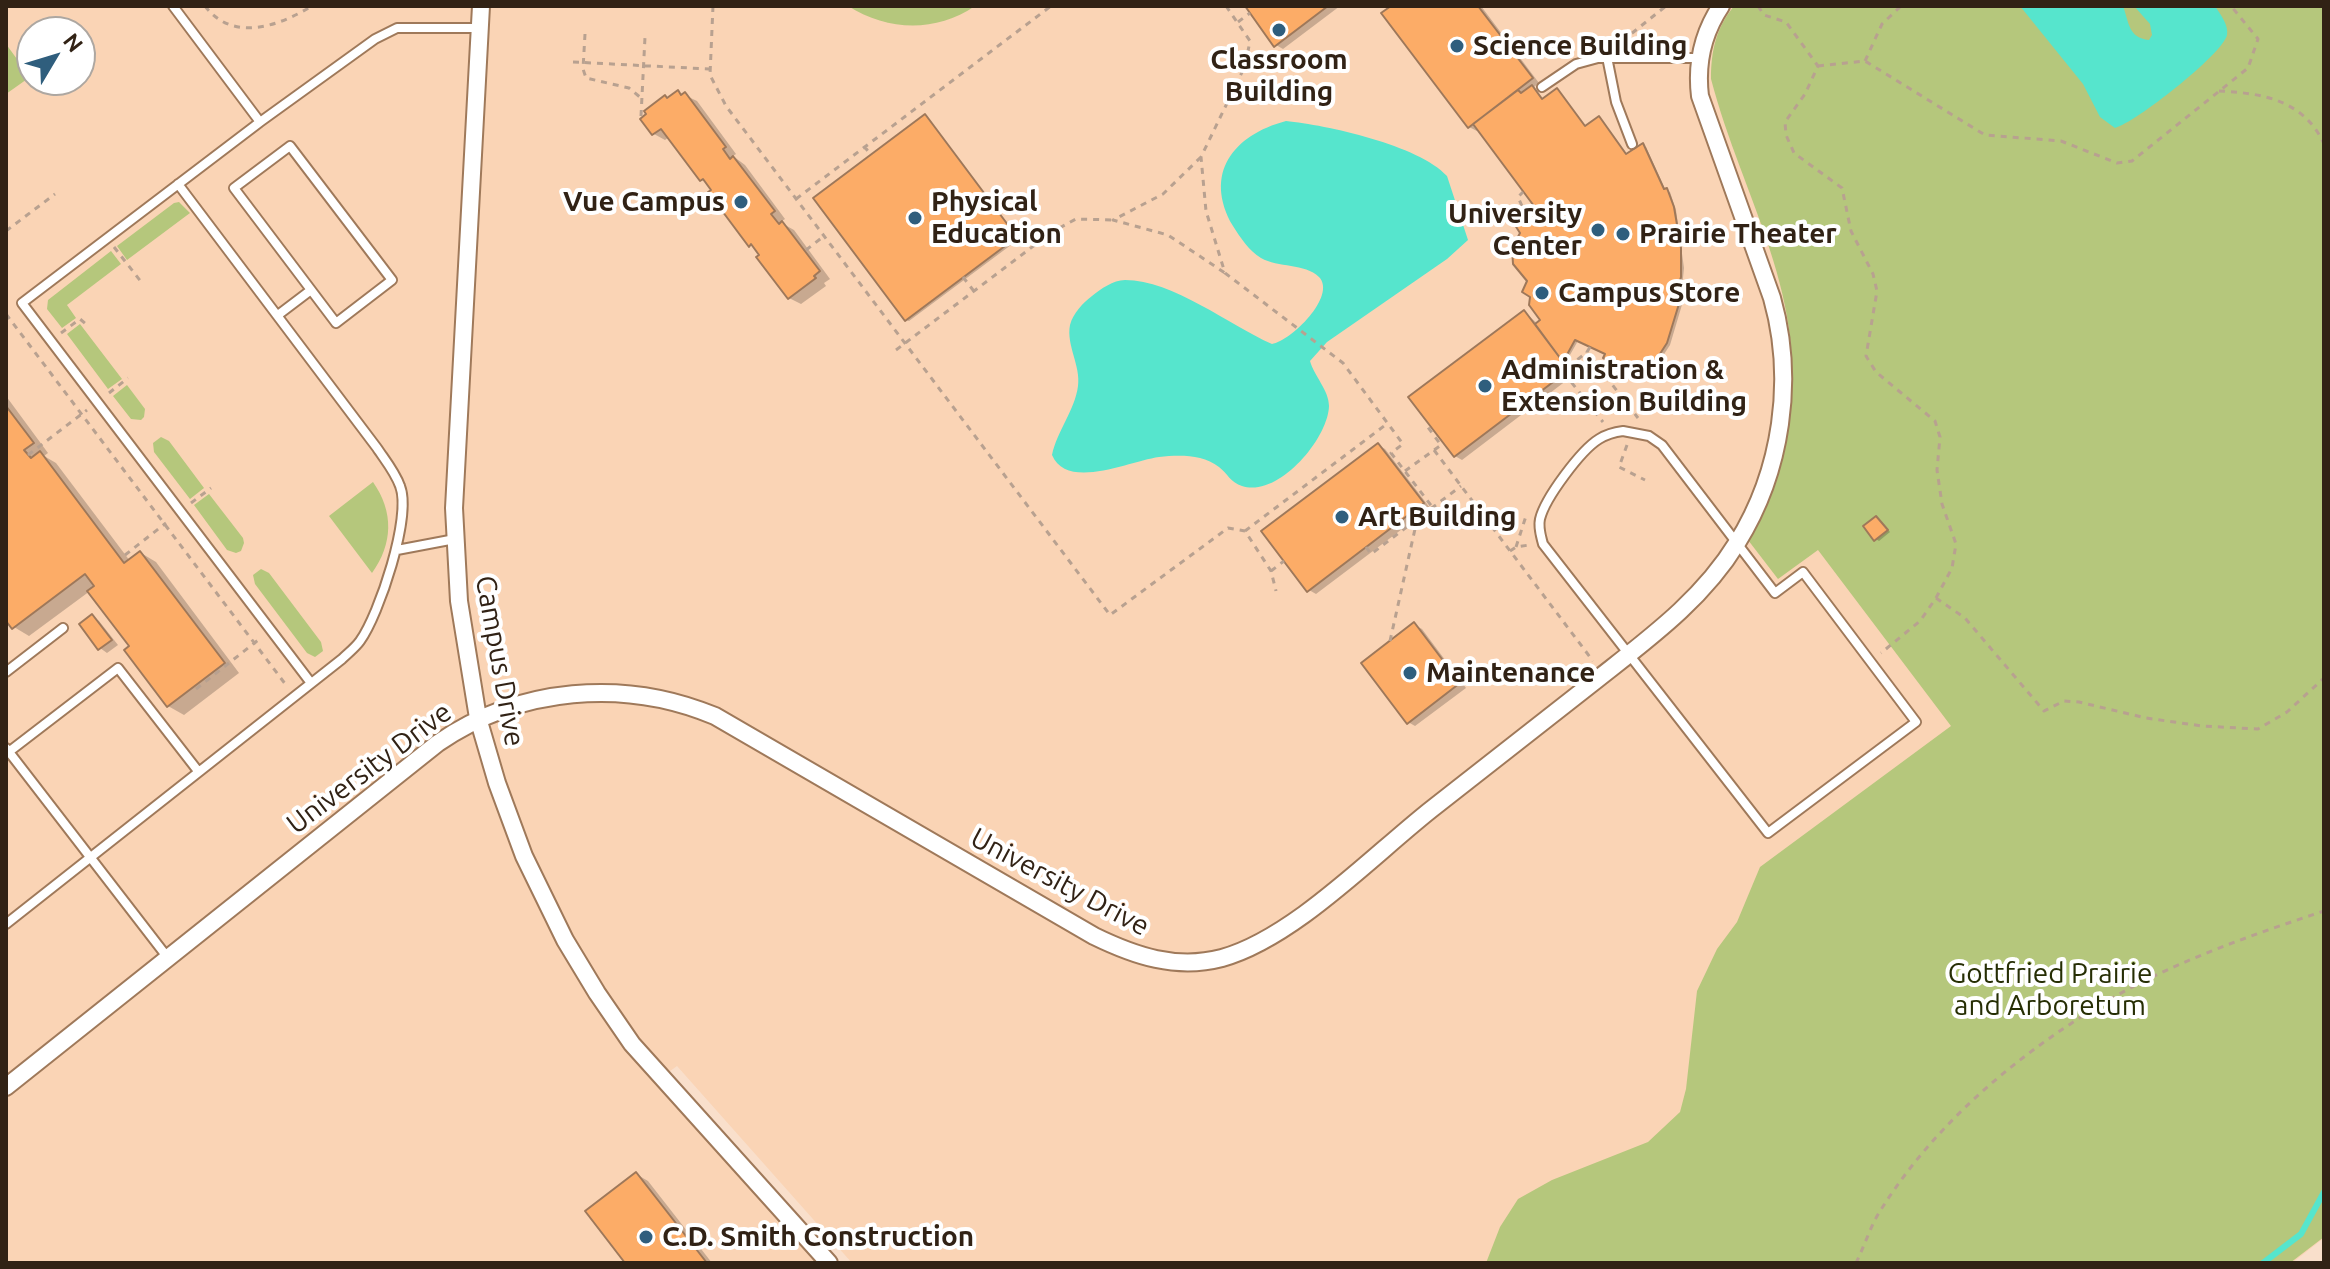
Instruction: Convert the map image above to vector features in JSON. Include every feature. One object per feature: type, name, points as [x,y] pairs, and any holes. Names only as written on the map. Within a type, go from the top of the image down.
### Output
[{"type":"street","name":"Campus Drive","points":[[481,6],[455,477],[455,539],[463,632],[478,718],[497,783],[524,856],[565,940],[597,993],[632,1044],[829,1263]]},
{"type":"street","name":"University Drive","points":[[6,1087],[438,743],[478,718],[504,707],[592,693],[678,701],[744,730],[1094,936],[1147,958],[1184,963],[1219,959],[1251,947],[1283,928],[1668,623],[1703,589],[1737,543],[1757,503],[1772,461],[1781,417],[1783,364],[1772,298],[1701,103],[1700,58],[1707,30],[1721,6]]},
{"type":"lane","points":[[173,6],[260,122]]},
{"type":"lane","points":[[311,683],[22,303],[260,122],[375,39],[397,28],[480,28]]},
{"type":"lane","points":[[1607,57],[1620,118],[1632,144]]},
{"type":"lane","points":[[1542,87],[1576,64],[1607,57],[1700,58]]},
{"type":"lane","points":[[290,146],[392,280],[336,323],[311,290],[234,188],[290,146]]},
{"type":"lane","points":[[6,924],[342,659],[360,641],[397,550],[402,512],[401,487],[377,448],[178,184]]},
{"type":"lane","points":[[278,315],[311,290]]},
{"type":"lane","points":[[1628,431],[1649,436],[1662,445],[1737,543],[1775,593],[1803,572],[1916,722],[1768,833],[1543,544],[1539,527],[1552,495],[1586,449],[1609,434],[1628,431]]},
{"type":"lane","points":[[397,550],[455,539]]},
{"type":"lane","points":[[6,672],[63,628]]},
{"type":"lane","points":[[168,958],[7,751],[118,668],[198,771]]},
{"type":"path","points":[[205,6],[239,30],[267,26],[312,6]]},
{"type":"path","points":[[713,6],[710,75],[726,106],[1110,615],[1222,531],[1236,527],[1245,531],[1271,571],[1276,591]]},
{"type":"path","points":[[796,199],[1051,6]]},
{"type":"path","points":[[1113,220],[1163,194],[1201,157],[1245,66],[1250,41],[1226,6]]},
{"type":"path","points":[[1758,6],[1764,15],[1786,22],[1818,66]]},
{"type":"path","points":[[1865,61],[1882,24],[1901,6]]},
{"type":"path","points":[[1818,66],[1865,61],[1985,135],[2061,141],[2117,163],[2132,161],[2248,68],[2258,39],[2231,6]]},
{"type":"path","points":[[1238,22],[1250,13]]},
{"type":"path","points":[[585,34],[583,63],[588,79],[629,88],[641,98]]},
{"type":"path","points":[[641,116],[645,37]]},
{"type":"path","points":[[573,62],[710,69]]},
{"type":"path","points":[[1818,66],[1805,94],[1785,122],[1786,135],[1794,153],[1842,188],[1851,231],[1873,274],[1877,291],[1866,356],[1876,372],[1935,421],[1940,437],[1937,470],[1942,504],[1956,544],[1952,568],[1920,621],[1872,663]]},
{"type":"path","points":[[2219,91],[2254,93],[2290,105],[2313,124],[2324,144]]},
{"type":"path","points":[[864,146],[871,155]]},
{"type":"path","points":[[1201,157],[1206,211],[1225,273]]},
{"type":"path","points":[[1522,206],[1518,197],[1523,192]]},
{"type":"path","points":[[6,231],[55,194]]},
{"type":"path","points":[[896,350],[1052,232],[1076,219],[1113,220],[1168,235],[1225,273],[1343,363],[1403,444],[1391,453],[1433,508]]},
{"type":"path","points":[[806,250],[824,236]]},
{"type":"path","points":[[107,238],[142,283]]},
{"type":"path","points":[[963,277],[974,292]]},
{"type":"path","points":[[6,314],[294,696]]},
{"type":"path","points":[[1568,367],[1590,347]]},
{"type":"path","points":[[1587,352],[1640,419],[1629,417],[1626,449],[1619,467],[1645,480]]},
{"type":"path","points":[[1564,373],[1605,421],[1596,426]]},
{"type":"path","points":[[28,455],[128,378]]},
{"type":"path","points":[[1245,531],[1388,423]]},
{"type":"path","points":[[1405,471],[1441,445],[1429,425]]},
{"type":"path","points":[[1434,450],[1603,674]]},
{"type":"path","points":[[1366,547],[1371,554],[1461,486]]},
{"type":"path","points":[[125,555],[211,488]]},
{"type":"path","points":[[1510,551],[1516,547],[1530,503]]},
{"type":"path","points":[[1390,641],[1417,520]]},
{"type":"path","points":[[1271,571],[1284,561]]},
{"type":"path","points":[[1936,598],[1965,618],[2044,711],[2064,701],[2079,702],[2146,718],[2202,726],[2258,729],[2287,712],[2324,678]]},
{"type":"path","points":[[196,689],[271,630]]},
{"type":"path","points":[[1856,1263],[1881,1209],[1931,1142],[1977,1096],[2031,1052],[2095,1008],[2144,982],[2251,935],[2324,911]]},
{"type":"shaded area","points":[[6,6],[2324,6],[2324,1238],[2292,1263],[852,1263],[677,1066],[662,1077],[829,1263],[6,1263]]},
{"type":"green space","points":[[848,6],[975,6],[944,21],[912,26],[879,20]]},
{"type":"green space","name":"Gottfried Prairie and Arboretum","points":[[1734,6],[2324,6],[2324,1237],[2290,1263],[1486,1263],[1500,1227],[1518,1199],[1552,1180],[1648,1142],[1680,1112],[1686,1089],[1697,991],[1717,949],[1737,922],[1760,867],[1951,726],[1818,550],[1778,579],[1748,540],[1787,431],[1792,383],[1790,337],[1782,293],[1711,79],[1716,40]]},
{"type":"green space","points":[[6,44],[16,58],[16,87],[6,94]]},
{"type":"green space","points":[[179,202],[190,213],[127,260],[117,246]]},
{"type":"green space","points":[[111,251],[121,264],[67,305],[76,318],[62,328],[47,309],[48,300]]},
{"type":"green space","points":[[80,324],[122,379],[108,389],[67,334]]},
{"type":"green space","points":[[127,385],[145,409],[141,420],[131,419],[113,396]]},
{"type":"green space","points":[[161,437],[169,441],[204,488],[190,499],[154,452],[153,443]]},
{"type":"green space","points":[[373,482],[385,505],[388,528],[384,551],[372,573],[329,516]]},
{"type":"green space","points":[[209,494],[243,538],[241,551],[227,550],[194,505]]},
{"type":"green space","points":[[261,569],[269,573],[321,642],[323,651],[315,657],[307,653],[255,584],[253,575]]},
{"type":"water","points":[[2020,6],[2123,6],[2133,33],[2149,40],[2152,35],[2150,24],[2134,6],[2215,6],[2227,35],[2211,57],[2177,87],[2115,128],[2100,117],[2083,84]]},
{"type":"water","points":[[1286,121],[1371,138],[1434,165],[1447,176],[1468,240],[1447,259],[1327,342],[1310,361],[1328,400],[1326,419],[1311,449],[1299,463],[1271,483],[1256,487],[1242,486],[1212,463],[1190,456],[1159,457],[1085,473],[1060,466],[1052,455],[1078,386],[1070,325],[1082,305],[1103,288],[1125,280],[1162,287],[1272,344],[1290,335],[1317,306],[1323,285],[1319,277],[1306,270],[1268,261],[1253,252],[1233,226],[1224,207],[1221,190],[1228,159],[1238,147],[1267,127]]},
{"type":"building","name":"Classroom Building","points":[[1245,6],[1328,6],[1274,47]]},
{"type":"building","name":"Science Building","points":[[1391,6],[1478,6],[1533,78],[1468,128],[1381,13]]},
{"type":"building","name":"University Center","points":[[1532,85],[1542,99],[1557,88],[1585,126],[1599,116],[1626,154],[1643,143],[1664,189],[1667,188],[1674,207],[1681,248],[1681,277],[1676,294],[1682,294],[1667,343],[1645,377],[1603,358],[1605,354],[1575,340],[1563,362],[1535,324],[1540,320],[1529,305],[1530,297],[1522,292],[1527,281],[1513,264],[1512,248],[1520,233],[1513,222],[1534,206],[1473,124],[1518,90],[1521,93]]},
{"type":"building","name":"Vue Campus","points":[[678,90],[681,95],[685,92],[726,147],[723,149],[730,159],[733,156],[775,211],[771,214],[779,224],[782,221],[820,271],[814,276],[816,278],[788,299],[756,257],[759,255],[751,244],[749,247],[708,192],[711,190],[703,179],[700,181],[661,129],[652,135],[640,119],[646,114],[644,111],[665,95],[667,98]]},
{"type":"building","name":"Physical Education","points":[[925,114],[1017,237],[905,321],[813,198]]},
{"type":"building","name":"Administration & Extension Building","points":[[1524,310],[1569,370],[1454,457],[1408,397]]},
{"type":"building","points":[[6,406],[34,443],[24,450],[31,458],[40,451],[124,563],[140,551],[225,663],[167,707],[124,650],[129,646],[87,591],[94,586],[85,574],[12,629],[6,621]]},
{"type":"building","name":"Art Building","points":[[1378,443],[1424,503],[1307,592],[1261,531]]},
{"type":"building","points":[[1876,516],[1888,530],[1874,541],[1863,526]]},
{"type":"building","points":[[92,614],[112,640],[98,650],[79,624]]},
{"type":"building","name":"Maintenance","points":[[1414,622],[1460,683],[1407,724],[1361,663]]},
{"type":"building","name":"C.D. Smith Construction","points":[[636,1172],[707,1263],[625,1263],[585,1211]]},
{"type":"waterway","points":[[2263,1263],[2301,1234],[2324,1192]]},
{"type":"place","name":"Classroom Building","points":[[1279,30]]},
{"type":"place","name":"Science Building","points":[[1457,46]]},
{"type":"place","name":"Vue Campus","points":[[741,202]]},
{"type":"place","name":"Physical Education","points":[[915,218]]},
{"type":"place","name":"University Center","points":[[1598,230]]},
{"type":"place","name":"Prairie Theater","points":[[1623,234]]},
{"type":"place","name":"Campus Store","points":[[1542,293]]},
{"type":"place","name":"Administration & Extension Building","points":[[1485,386]]},
{"type":"place","name":"Art Building","points":[[1342,517]]},
{"type":"place","name":"Maintenance","points":[[1410,673]]},
{"type":"place","name":"C.D. Smith Construction","points":[[646,1237]]}]
